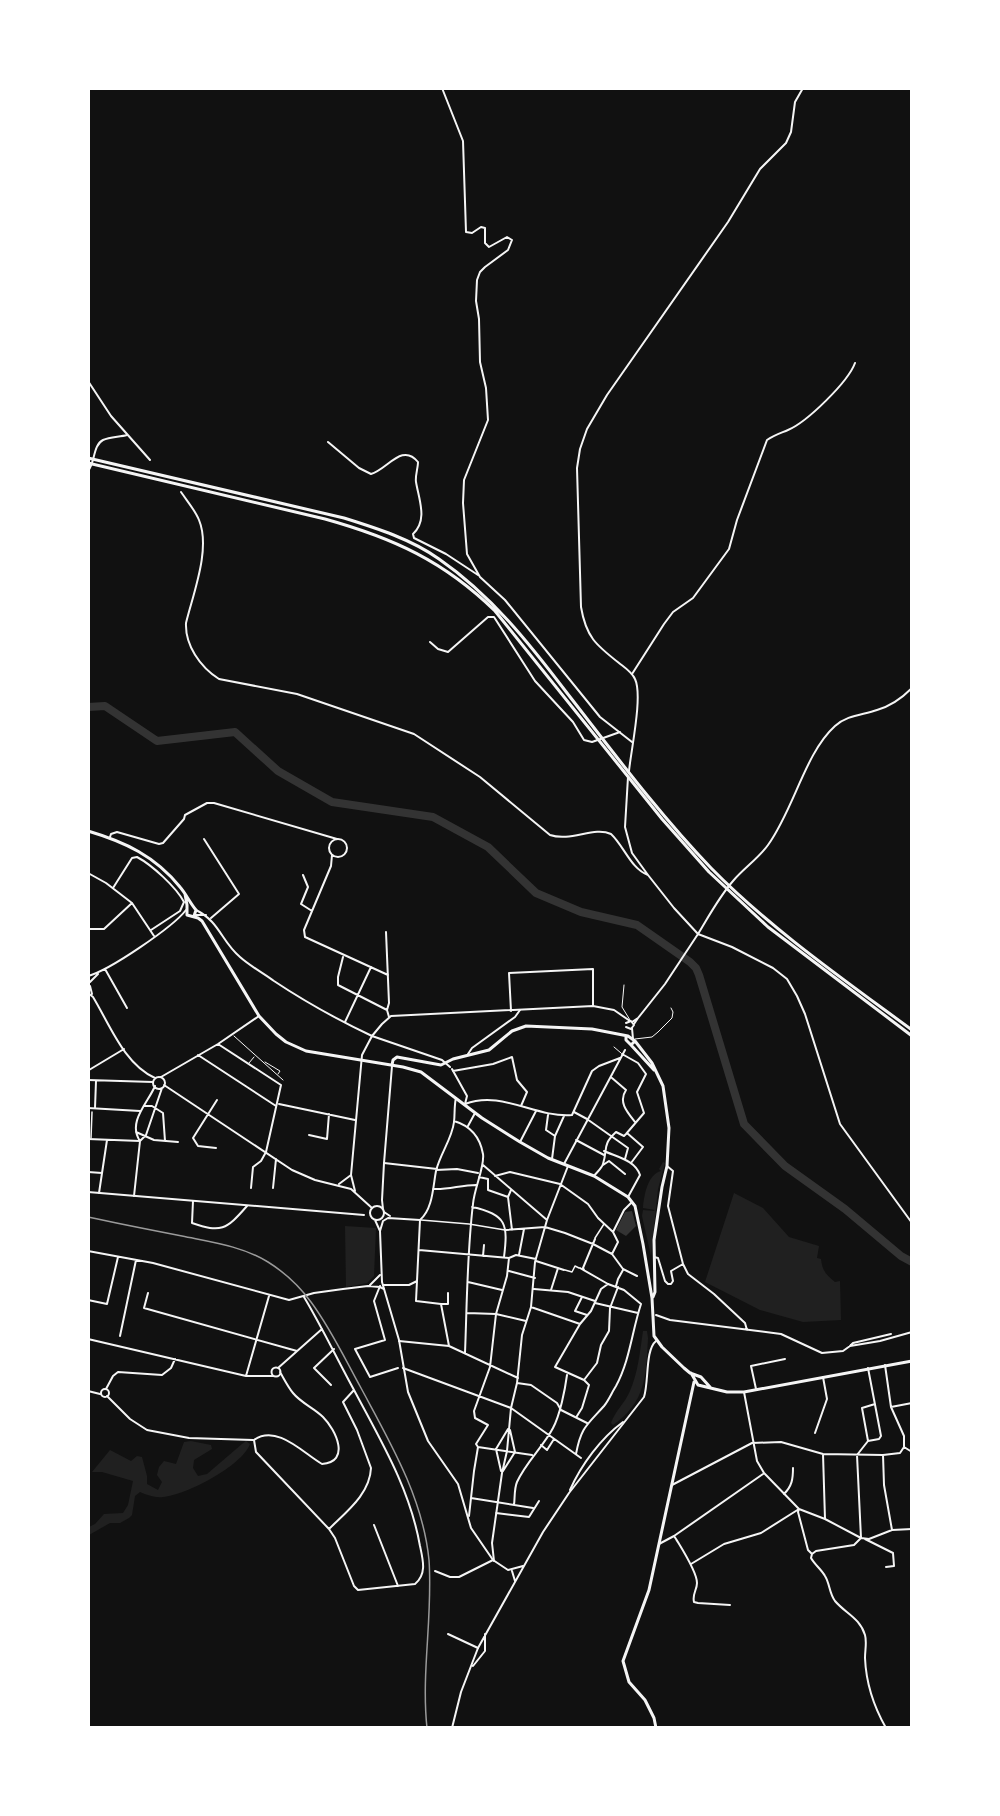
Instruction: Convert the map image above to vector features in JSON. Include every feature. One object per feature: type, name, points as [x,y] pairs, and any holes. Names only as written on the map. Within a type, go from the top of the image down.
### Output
[{"type":"main road","points":[[88,458],[344,518],[378,529],[438,558],[498,608],[534,650],[592,729],[686,847],[739,902],[799,952],[912,1036]]},
{"type":"main road","points":[[88,463],[364,530],[437,563],[470,587],[495,611],[689,844],[742,898],[802,948],[912,1030]]},
{"type":"main road","points":[[88,831],[123,842],[149,857],[185,894],[195,909],[195,916]]},
{"type":"main road","points":[[185,894],[188,916],[195,916],[205,925],[259,1016],[276,1034],[294,1047],[421,1072],[475,1113],[520,1142],[550,1158],[594,1176],[628,1197],[637,1216],[652,1298],[653,1330],[656,1341],[690,1373],[697,1383],[727,1392],[744,1392],[912,1361]]},
{"type":"main road","points":[[187,909],[195,909]]},
{"type":"main road","points":[[392,1065],[393,1060],[397,1058],[439,1065],[489,1050],[513,1031],[526,1026],[592,1029],[626,1036],[634,1040],[648,1057],[658,1077],[666,1099],[669,1128],[668,1166],[656,1226],[655,1292],[652,1298]]},
{"type":"main road","points":[[626,1036],[626,1041],[646,1060],[658,1077]]},
{"type":"main road","points":[[631,1045],[634,1040]]},
{"type":"main road","points":[[690,1373],[703,1379],[710,1386]]},
{"type":"main road","points":[[656,1728],[645,1700],[629,1682],[624,1668],[624,1655],[645,1605],[698,1376]]},
{"type":"main road","points":[[697,1383],[703,1379]]},
{"type":"street","points":[[442,88],[463,141],[466,232],[472,233],[481,227],[485,228],[485,243],[489,247],[507,237],[512,240],[508,250],[485,267],[477,280],[480,362],[486,388],[488,420],[464,480],[463,503],[467,554],[480,577]]},
{"type":"street","points":[[803,88],[795,102],[791,132],[786,142],[760,169],[728,222],[607,395],[587,429],[580,449],[577,468],[581,607],[584,624],[590,636],[600,649],[636,679],[638,694],[625,810],[625,827],[632,853],[674,908],[698,934],[732,947],[766,964],[781,974],[790,984],[805,1014],[840,1124],[912,1223]]},
{"type":"street","points":[[632,674],[673,612],[693,598],[729,549],[737,520],[767,440],[776,434],[790,430],[839,388],[855,363]]},
{"type":"street","points":[[88,381],[127,435],[150,460]]},
{"type":"street","points":[[88,471],[92,466],[97,446],[101,442],[127,435]]},
{"type":"street","points":[[328,442],[359,468],[371,474],[400,455],[409,455],[416,459],[418,462],[416,483],[421,500],[421,516],[419,528],[413,534],[414,538],[446,554],[480,577],[505,600],[600,717],[632,742]]},
{"type":"street","points":[[181,492],[200,521],[204,537],[185,635],[205,667],[219,679],[277,689],[405,730],[422,738],[480,777],[550,835],[563,838],[609,832],[633,863],[648,876]]},
{"type":"street","points":[[430,642],[438,649],[447,651],[488,617],[494,617],[535,681],[573,722],[584,740],[592,742],[620,732]]},
{"type":"street","points":[[618,1035],[638,1018],[665,984],[723,893],[768,846],[785,817],[813,754],[824,737],[837,724],[857,714],[889,706],[912,688]]},
{"type":"street","points":[[110,837],[111,834],[117,832],[159,844],[163,843],[185,815],[207,803],[214,803],[343,840],[348,847],[346,853],[331,866]]},
{"type":"street","points":[[325,836],[330,845],[331,866],[304,930],[305,937],[388,975]]},
{"type":"street","points":[[204,839],[239,894],[211,918]]},
{"type":"street","points":[[330,845],[337,839]]},
{"type":"street","points":[[332,855],[340,857]]},
{"type":"street","points":[[113,888],[132,858],[137,857],[159,873],[181,897],[184,902],[180,911],[151,930]]},
{"type":"street","points":[[88,873],[132,903],[154,936]]},
{"type":"street","points":[[303,875],[308,887],[301,904],[312,911]]},
{"type":"street","points":[[88,929],[104,929],[132,903]]},
{"type":"street","points":[[178,920],[187,909]]},
{"type":"street","points":[[195,909],[211,918],[240,957],[300,999],[372,1036],[446,1062],[468,1098],[465,1104]]},
{"type":"street","points":[[195,916],[206,915]]},
{"type":"street","points":[[89,982],[100,972],[178,920],[188,916]]},
{"type":"street","points":[[386,932],[389,1017]]},
{"type":"street","points":[[344,956],[338,985],[387,1010]]},
{"type":"street","points":[[344,1023],[370,967]]},
{"type":"street","points":[[105,969],[127,1008]]},
{"type":"street","points":[[511,1011],[509,974],[530,972],[593,969],[593,1006]]},
{"type":"street","points":[[89,982],[100,972]]},
{"type":"street","points":[[89,982],[93,997],[123,1049],[136,1066],[149,1075],[154,1082]]},
{"type":"street","points":[[88,993],[93,997]]},
{"type":"street","points":[[355,1191],[351,1175],[362,1055],[372,1036],[389,1017],[593,1006],[614,1010],[623,1017],[630,1024],[634,1040]]},
{"type":"street","points":[[467,1055],[472,1048],[515,1017],[520,1010]]},
{"type":"street","points":[[134,1196],[140,1141],[136,1132],[136,1124],[154,1082],[200,1056],[259,1016]]},
{"type":"street","points":[[626,1036],[630,1024]]},
{"type":"street","points":[[219,1044],[281,1085],[266,1152],[261,1161],[253,1166],[251,1188]]},
{"type":"street","points":[[493,1561],[492,1543],[507,1451],[511,1408],[518,1378],[520,1351],[531,1307],[536,1260],[547,1220],[576,1140],[612,1078],[622,1054],[631,1045]]},
{"type":"street","points":[[89,1070],[123,1049]]},
{"type":"street","points":[[603,1165],[608,1139],[616,1132],[624,1136],[644,1113],[637,1092],[646,1074],[638,1063],[622,1054]]},
{"type":"street","points":[[200,1056],[277,1105],[355,1120]]},
{"type":"street","points":[[452,1069],[494,1064],[512,1057],[517,1080],[527,1092],[521,1106]]},
{"type":"street","points":[[465,1104],[494,1100],[548,1115],[570,1116],[574,1112],[592,1071],[620,1058]]},
{"type":"street","points":[[375,1220],[382,1218],[384,1210],[382,1200],[384,1163],[392,1065]]},
{"type":"street","points":[[92,1112],[90,1139],[140,1141],[146,1135],[170,1073]]},
{"type":"street","points":[[161,1077],[164,1085]]},
{"type":"street","points":[[612,1078],[626,1090],[622,1096],[622,1102],[635,1122]]},
{"type":"street","points":[[88,1080],[154,1082],[164,1085],[301,1175],[351,1189],[372,1208]]},
{"type":"street","points":[[95,1108],[96,1080]]},
{"type":"street","points":[[448,1293],[447,1304],[416,1301],[420,1220],[433,1189],[436,1169],[454,1121],[453,1111],[456,1097]]},
{"type":"street","points":[[216,1148],[201,1148],[194,1141],[194,1135],[217,1100]]},
{"type":"street","points":[[144,1106],[156,1108],[162,1113],[165,1141]]},
{"type":"street","points":[[88,1108],[140,1112]]},
{"type":"street","points":[[520,1142],[536,1111]]},
{"type":"street","points":[[574,1112],[628,1148],[625,1160]]},
{"type":"street","points":[[468,1126],[475,1113]]},
{"type":"street","points":[[309,1135],[327,1138],[329,1114]]},
{"type":"street","points":[[548,1115],[546,1131],[555,1136]]},
{"type":"street","points":[[550,1158],[555,1136],[564,1116]]},
{"type":"street","points":[[454,1121],[468,1126],[476,1135],[482,1164],[472,1207],[465,1353]]},
{"type":"street","points":[[136,1132],[154,1140],[178,1142]]},
{"type":"street","points":[[627,1133],[643,1148],[631,1163]]},
{"type":"street","points":[[99,1193],[107,1140]]},
{"type":"street","points":[[576,1140],[625,1160],[639,1169],[640,1175],[628,1197]]},
{"type":"street","points":[[612,1164],[616,1157]]},
{"type":"street","points":[[273,1188],[276,1159]]},
{"type":"street","points":[[594,1176],[609,1161],[626,1174]]},
{"type":"street","points":[[384,1163],[457,1169],[488,1179],[488,1190],[508,1197]]},
{"type":"street","points":[[482,1164],[547,1220]]},
{"type":"street","points":[[668,1166],[673,1171],[669,1212],[683,1264],[688,1274],[745,1323],[747,1330]]},
{"type":"street","points":[[88,1172],[102,1173]]},
{"type":"street","points":[[495,1176],[510,1172],[540,1178],[571,1191],[588,1204],[613,1232],[618,1242],[612,1254]]},
{"type":"street","points":[[336,1185],[351,1175]]},
{"type":"street","points":[[433,1189],[446,1190],[463,1185],[476,1185]]},
{"type":"street","points":[[512,1190],[508,1197],[512,1230]]},
{"type":"street","points":[[88,1192],[364,1215],[375,1220],[380,1231]]},
{"type":"street","points":[[371,1217],[372,1208],[382,1200]]},
{"type":"street","points":[[193,1201],[192,1223],[212,1230],[226,1226],[248,1206]]},
{"type":"street","points":[[613,1232],[624,1210],[632,1202]]},
{"type":"street","points":[[376,1206],[393,1218]]},
{"type":"street","points":[[472,1207],[498,1215],[506,1230],[504,1257]]},
{"type":"street","points":[[364,1215],[370,1213]]},
{"type":"street","points":[[525,1564],[512,1570],[504,1569],[493,1561],[471,1528],[458,1484],[428,1441],[408,1392],[399,1341],[381,1285],[381,1225],[383,1221],[393,1218],[506,1230],[545,1227],[593,1244],[612,1254],[623,1269],[638,1276]]},
{"type":"street","points":[[584,1270],[595,1239],[604,1223]]},
{"type":"street","points":[[519,1255],[524,1229]]},
{"type":"street","points":[[483,1256],[484,1245]]},
{"type":"street","points":[[380,1248],[387,1248]]},
{"type":"street","points":[[417,1250],[509,1258],[519,1255],[572,1272],[575,1266],[617,1287],[641,1304],[632,1346],[620,1378],[604,1406],[587,1423],[581,1433],[576,1454]]},
{"type":"street","points":[[89,1252],[136,1260],[289,1300],[314,1293],[368,1286],[409,1286],[417,1281]]},
{"type":"street","points":[[88,1300],[107,1304],[118,1257]]},
{"type":"street","points":[[654,1257],[658,1258],[668,1284],[673,1281],[671,1270],[683,1264]]},
{"type":"street","points":[[469,1516],[477,1444],[488,1425],[475,1418],[474,1412],[490,1367],[496,1314],[507,1276],[509,1258]]},
{"type":"street","points":[[120,1336],[136,1260]]},
{"type":"street","points":[[551,1290],[558,1268]]},
{"type":"street","points":[[584,1380],[597,1363],[601,1345],[609,1331],[611,1306],[623,1269]]},
{"type":"street","points":[[508,1271],[535,1278]]},
{"type":"street","points":[[368,1286],[380,1275]]},
{"type":"street","points":[[468,1282],[502,1290]]},
{"type":"street","points":[[577,1416],[589,1385],[584,1380],[555,1367],[602,1289],[608,1284]]},
{"type":"street","points":[[381,1285],[374,1301],[385,1340],[355,1349],[370,1377],[398,1368]]},
{"type":"street","points":[[534,1289],[568,1292],[608,1307],[638,1313]]},
{"type":"street","points":[[148,1293],[144,1308],[297,1351]]},
{"type":"street","points":[[246,1376],[269,1296]]},
{"type":"street","points":[[254,1440],[254,1445],[262,1460],[329,1529],[335,1538],[354,1586],[358,1590],[415,1584],[423,1575],[418,1533],[399,1476],[334,1348],[304,1297]]},
{"type":"street","points":[[582,1297],[574,1311],[587,1316]]},
{"type":"street","points":[[441,1304],[449,1346]]},
{"type":"street","points":[[531,1307],[580,1324]]},
{"type":"street","points":[[467,1313],[496,1314],[527,1321]]},
{"type":"street","points":[[656,1315],[670,1320],[781,1334],[822,1353],[843,1351],[853,1343],[891,1334]]},
{"type":"street","points":[[263,1376],[272,1372],[274,1368],[278,1368],[322,1329]]},
{"type":"street","points":[[850,1346],[912,1332]]},
{"type":"street","points":[[88,1339],[246,1376],[274,1376],[287,1384]]},
{"type":"street","points":[[399,1341],[449,1346],[490,1367],[518,1378]]},
{"type":"street","points":[[452,1728],[461,1692],[478,1648],[555,1512],[644,1397],[651,1347],[656,1341]]},
{"type":"street","points":[[331,1385],[314,1368],[334,1348]]},
{"type":"street","points":[[101,1394],[118,1372],[162,1375],[171,1368],[176,1359]]},
{"type":"street","points":[[756,1389],[751,1366],[785,1359]]},
{"type":"street","points":[[672,1485],[753,1443],[781,1442],[823,1454],[900,1453],[904,1447],[904,1436],[891,1407],[885,1365]]},
{"type":"street","points":[[88,1393],[107,1396],[130,1419],[147,1430],[189,1438],[254,1440],[266,1435],[283,1438],[322,1464],[329,1464],[338,1457],[340,1450],[333,1430],[324,1418],[294,1394],[278,1368]]},
{"type":"street","points":[[403,1368],[511,1408],[584,1460]]},
{"type":"street","points":[[863,1539],[857,1455],[868,1441],[879,1439],[881,1436],[868,1368]]},
{"type":"street","points":[[272,1372],[274,1376]]},
{"type":"street","points":[[274,1376],[280,1372]]},
{"type":"street","points":[[514,1505],[516,1484],[554,1426],[563,1401],[567,1374]]},
{"type":"street","points":[[815,1433],[827,1399],[823,1377]]},
{"type":"street","points":[[517,1383],[531,1385],[556,1403],[561,1410],[587,1423]]},
{"type":"street","points":[[106,1389],[109,1393],[107,1396]]},
{"type":"street","points":[[329,1529],[360,1497],[371,1475],[371,1468],[357,1431],[343,1402],[354,1390]]},
{"type":"street","points":[[744,1392],[757,1461],[764,1473],[799,1509],[893,1552],[894,1566],[886,1567]]},
{"type":"street","points":[[891,1407],[912,1403]]},
{"type":"street","points":[[868,1441],[862,1408],[875,1404]]},
{"type":"street","points":[[570,1493],[584,1460],[611,1431],[624,1422]]},
{"type":"street","points":[[502,1473],[496,1449],[510,1427]]},
{"type":"street","points":[[502,1473],[515,1452],[510,1427]]},
{"type":"street","points":[[541,1445],[547,1450],[554,1439]]},
{"type":"street","points":[[904,1447],[912,1452]]},
{"type":"street","points":[[478,1448],[533,1455]]},
{"type":"street","points":[[823,1454],[825,1519]]},
{"type":"street","points":[[884,1455],[884,1485],[892,1530]]},
{"type":"street","points":[[784,1494],[793,1481],[793,1468]]},
{"type":"street","points":[[659,1544],[764,1473]]},
{"type":"street","points":[[471,1498],[533,1508]]},
{"type":"street","points":[[496,1513],[529,1517],[539,1500]]},
{"type":"street","points":[[799,1509],[808,1550],[812,1554],[811,1558],[815,1566],[827,1578],[829,1591],[834,1600],[856,1619],[864,1632],[866,1668],[872,1697],[886,1728]]},
{"type":"street","points":[[691,1564],[724,1544],[761,1533],[799,1509]]},
{"type":"street","points":[[374,1525],[398,1586]]},
{"type":"street","points":[[812,1554],[816,1551],[854,1545],[863,1539],[892,1530],[912,1529]]},
{"type":"street","points":[[674,1536],[691,1564],[697,1580],[693,1596],[694,1602],[730,1605]]},
{"type":"street","points":[[435,1571],[450,1577],[459,1577],[493,1561]]},
{"type":"street","points":[[512,1570],[515,1581]]},
{"type":"street","points":[[448,1634],[478,1648]]},
{"type":"street","points":[[472,1668],[484,1651],[485,1634]]},
{"type":"lane","points":[[624,986],[622,1007],[630,1024]]},
{"type":"lane","points":[[634,1040],[652,1036],[658,1032],[672,1018],[671,1008]]},
{"type":"lane","points":[[233,1034],[283,1080]]},
{"type":"lane","points":[[614,1047],[622,1054]]},
{"type":"lane","points":[[249,1064],[255,1055]]},
{"type":"lane","points":[[262,1062],[280,1071],[277,1075]]},
{"type":"shaded area","points":[[663,1162],[665,1163],[658,1189],[651,1256],[642,1216],[643,1210],[655,1210],[643,1208],[650,1181],[661,1171],[659,1169]]},
{"type":"shaded area","points":[[734,1193],[763,1208],[789,1237],[819,1246],[817,1258],[821,1259],[825,1272],[835,1282],[840,1281],[841,1320],[803,1322],[760,1310],[705,1282]]},
{"type":"shaded area","points":[[632,1211],[636,1226],[626,1236],[616,1230],[625,1212]]},
{"type":"shaded area","points":[[345,1226],[376,1228],[374,1276],[367,1283],[346,1287]]},
{"type":"shaded area","points":[[643,1331],[647,1331],[648,1338],[642,1387],[632,1407],[613,1425],[611,1423],[633,1384]]},
{"type":"shaded area","points":[[246,1441],[250,1444],[245,1453],[225,1470],[199,1485],[163,1497],[154,1497],[140,1492],[135,1496],[132,1515],[129,1518],[120,1523],[110,1523],[89,1535],[89,1527],[104,1514],[123,1513],[128,1505],[133,1481],[102,1472],[92,1472],[110,1450],[131,1461],[137,1456],[142,1457],[147,1484],[158,1490],[162,1482],[157,1475],[159,1467],[164,1461],[176,1464],[184,1442],[211,1445],[212,1449],[194,1460],[193,1468],[198,1476],[207,1474]]},
{"type":"waterway","points":[[88,707],[105,706],[157,741],[235,732],[278,771],[332,802],[433,817],[488,847],[536,893],[581,912],[637,925],[696,968],[744,1124],[785,1166],[845,1209],[901,1256],[912,1262]]},
{"type":"railway","points":[[88,1217],[248,1252],[268,1262],[286,1275],[318,1312],[338,1344],[394,1450],[404,1471],[426,1537],[430,1581],[425,1686],[427,1728]]}]
